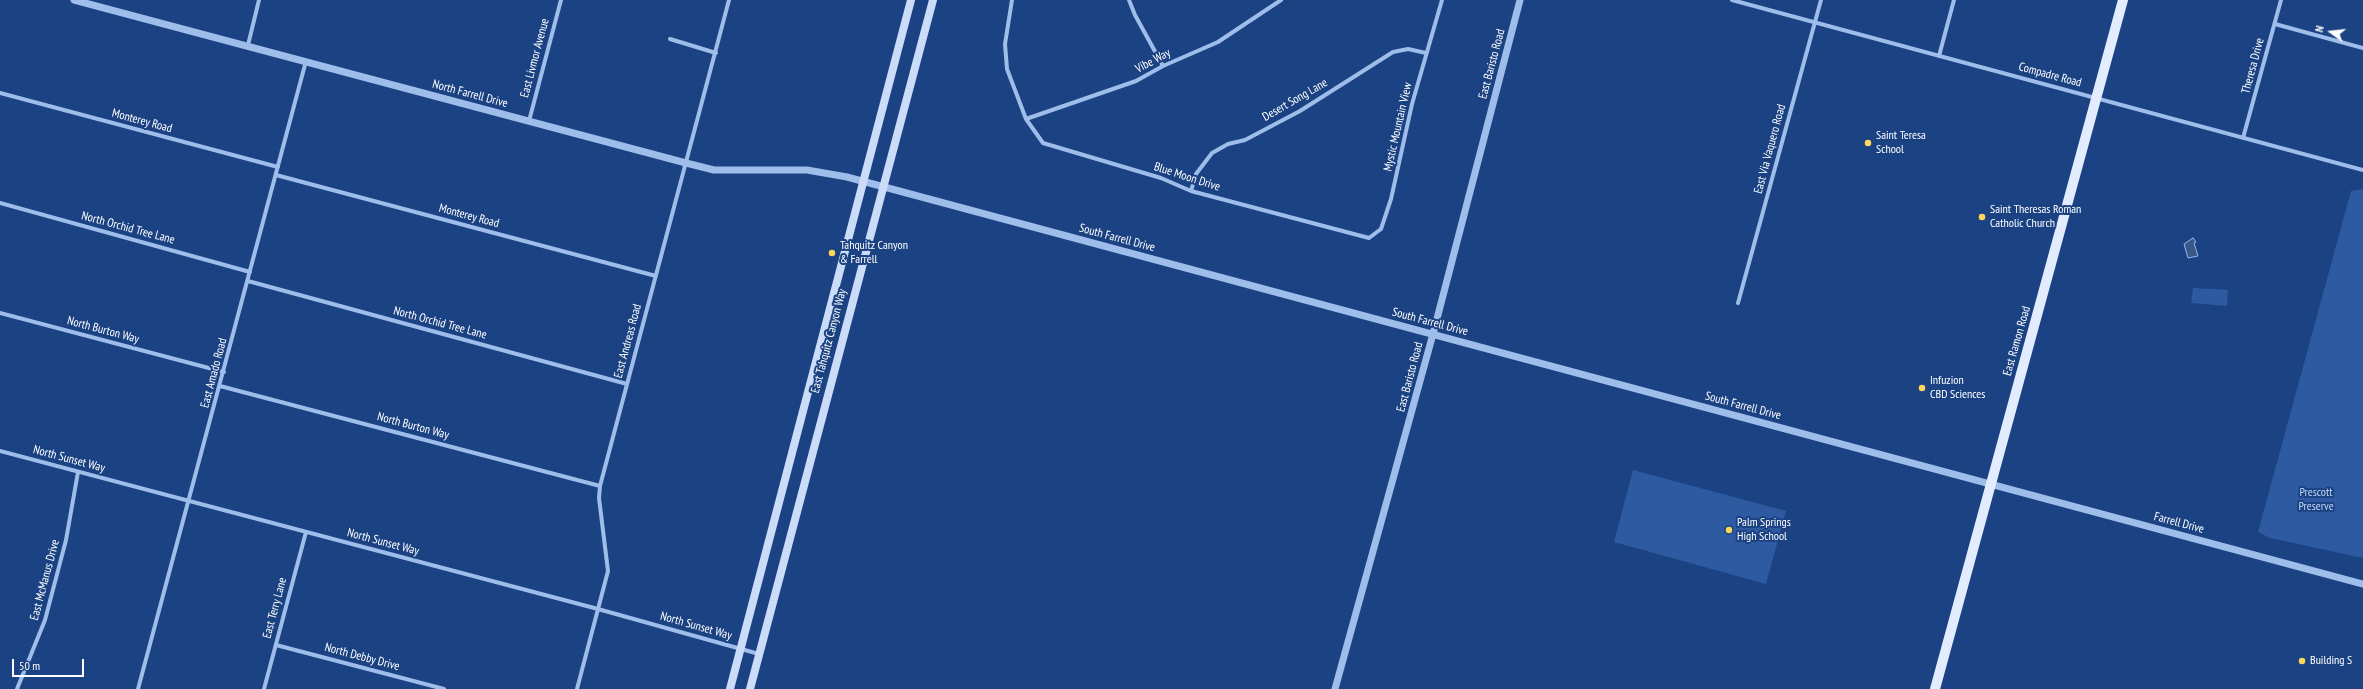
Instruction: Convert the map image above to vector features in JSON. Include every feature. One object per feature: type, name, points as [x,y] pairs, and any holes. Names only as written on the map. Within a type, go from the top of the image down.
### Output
[{"type":"main road","name":"East Tahquitz Canyon Way","points":[[730,689],[911,0]]},
{"type":"main road","name":"East Tahquitz Canyon Way","points":[[750,689],[882,187],[933,0]]},
{"type":"main road","name":"East Ramon Road","points":[[1935,689],[2123,0]]},
{"type":"street","name":"North Farrell Drive","points":[[74,0],[714,170],[807,170],[864,182]]},
{"type":"street","points":[[248,45],[260,0]]},
{"type":"street","name":"East Livmor Avenue","points":[[529,121],[561,0]]},
{"type":"street","name":"East Andreas Road","points":[[577,689],[608,571],[599,498],[600,486],[729,0]]},
{"type":"street","name":"Blue Moon Drive","points":[[1012,0],[1005,44],[1007,69],[1026,119],[1043,143],[1161,178],[1190,191],[1353,234]]},
{"type":"street","points":[[1130,0],[1135,15],[1162,66]]},
{"type":"street","name":"Vibe Way","points":[[1026,119],[1136,81],[1162,66],[1218,42],[1280,0]]},
{"type":"street","name":"Mystic Mountain View","points":[[1353,234],[1369,238],[1380,229],[1386,217],[1426,53],[1442,0]]},
{"type":"street","name":"East Baristo Road","points":[[1335,689],[1433,334],[1520,0]]},
{"type":"street","name":"Compadre Road","points":[[1732,0],[2363,170]]},
{"type":"street","name":"East Via Vaquero Road","points":[[1738,303],[1821,0]]},
{"type":"street","points":[[1939,56],[1954,0]]},
{"type":"street","name":"Theresa Drive","points":[[2243,138],[2281,0]]},
{"type":"street","points":[[2274,24],[2363,48]]},
{"type":"street","points":[[670,39],[716,53]]},
{"type":"street","name":"Desert Song Lane","points":[[1190,191],[1196,174],[1212,152],[1228,144],[1245,140],[1300,111],[1393,52],[1408,49],[1426,53]]},
{"type":"street","name":"East Amado Road","points":[[138,689],[190,501],[306,61]]},
{"type":"street","name":"Monterey Road","points":[[0,93],[278,167]]},
{"type":"street","name":"Monterey Road","points":[[276,175],[656,276]]},
{"type":"street","name":"South Farrell Drive","points":[[864,182],[1990,483]]},
{"type":"street","name":"North Orchid Tree Lane","points":[[0,203],[250,272]]},
{"type":"street","name":"North Orchid Tree Lane","points":[[248,281],[626,384]]},
{"type":"street","name":"North Burton Way","points":[[0,313],[224,372]]},
{"type":"street","name":"North Burton Way","points":[[220,386],[600,486]]},
{"type":"street","name":"North Sunset Way","points":[[0,451],[598,609],[759,654]]},
{"type":"street","name":"East McManus Drive","points":[[17,689],[45,620],[66,540],[78,472]]},
{"type":"street","name":"Farrell Drive","points":[[1990,483],[2363,584]]},
{"type":"street","name":"East Terry Lane","points":[[264,689],[306,532]]},
{"type":"street","name":"North Debby Drive","points":[[276,645],[444,689]]},
{"type":"green space","name":"Prescott Preserve","points":[[2363,189],[2363,558],[2270,538],[2258,532],[2351,191]]},
{"type":"green space","points":[[2193,288],[2228,290],[2227,306],[2191,303]]},
{"type":"green space","points":[[1633,470],[1786,511],[1766,584],[1614,542]]},
{"type":"shaded area","points":[[2193,238],[2196,242],[2194,243],[2198,256],[2188,258],[2184,244]]},
{"type":"place","name":"Saint Teresa School","points":[[1868,143]]},
{"type":"place","name":"Saint Theresas Roman Catholic Church","points":[[1982,217]]},
{"type":"place","name":"Tahquitz Canyon & Farrell","points":[[832,253]]},
{"type":"place","name":"Infuzion CBD Sciences","points":[[1922,388]]},
{"type":"place","name":"Palm Springs High School","points":[[1729,530]]},
{"type":"place","name":"Building S","points":[[2302,661]]}]
